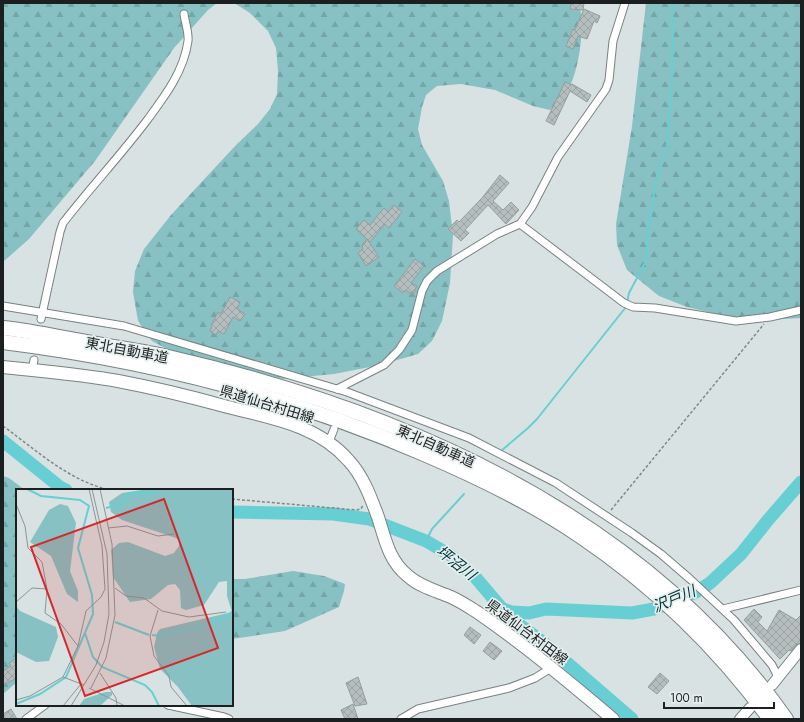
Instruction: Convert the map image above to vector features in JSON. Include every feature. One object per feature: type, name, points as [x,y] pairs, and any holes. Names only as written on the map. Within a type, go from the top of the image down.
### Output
[{"type":"highway","name":"東北自動車道","points":[[3,328],[134,350],[214,369],[316,399],[422,438],[496,473],[570,516],[649,572],[688,607],[727,646],[753,675],[786,719]]},
{"type":"highway","name":"東北自動車道","points":[[3,342],[70,352],[172,371],[301,408],[398,442],[452,466],[533,507],[597,548],[639,580],[717,654],[744,685],[770,719]]},
{"type":"main road","name":"県道仙台村田線","points":[[3,367],[33,365],[179,394],[300,427],[329,442],[357,470],[368,491],[386,546],[398,567],[407,576],[417,583],[460,601],[477,612],[551,668],[613,719]]},
{"type":"main road","points":[[772,685],[801,649]]},
{"type":"main road","points":[[741,719],[750,708]]},
{"type":"street","points":[[337,389],[384,365],[399,350],[412,330],[422,291],[427,281],[437,271],[497,234],[520,224],[532,207],[558,157],[606,89],[611,69],[613,41],[625,3]]},
{"type":"street","points":[[41,315],[63,223],[127,146],[167,93],[176,77],[188,40],[184,14]]},
{"type":"street","points":[[520,224],[626,305],[655,308],[736,321],[770,317],[801,310]]},
{"type":"street","points":[[3,306],[41,315],[124,326],[347,392],[469,438],[556,483],[660,554],[690,579],[734,620],[772,665],[778,677]]},
{"type":"street","points":[[344,401],[347,392]]},
{"type":"street","points":[[329,442],[334,429]]},
{"type":"street","points":[[723,609],[801,590]]},
{"type":"street","points":[[401,719],[418,709],[509,688],[535,678],[551,668]]},
{"type":"street","points":[[26,719],[44,706]]},
{"type":"street","points":[[172,706],[226,718]]},
{"type":"path","points":[[606,516],[770,317]]},
{"type":"path","points":[[3,426],[59,468],[82,480],[107,489]]},
{"type":"path","points":[[233,499],[356,510],[360,509],[364,504]]},
{"type":"green space","points":[[3,3],[217,3],[208,10],[174,48],[95,161],[29,239],[3,262]]},
{"type":"green space","points":[[234,3],[579,3],[582,23],[579,56],[574,77],[566,93],[550,110],[533,106],[495,90],[461,84],[437,86],[426,95],[418,129],[422,145],[443,181],[449,201],[453,235],[450,283],[442,321],[432,341],[418,354],[380,365],[334,374],[282,379],[171,351],[152,341],[138,321],[133,292],[135,271],[144,249],[171,215],[236,145],[258,124],[270,109],[277,94],[278,71],[276,48],[268,31],[250,13]]},
{"type":"green space","points":[[646,3],[801,3],[801,318],[767,320],[721,315],[687,307],[659,296],[627,270],[617,245],[616,224],[632,126]]},
{"type":"green space","points":[[3,476],[9,478],[24,489],[16,489],[16,683],[3,694]]},
{"type":"green space","points":[[293,571],[324,576],[345,584],[339,607],[285,631],[233,639],[233,579],[245,579]]},
{"type":"building","points":[[571,3],[584,3],[583,10],[570,9]]},
{"type":"building","points":[[584,9],[600,16],[597,23],[594,21],[587,39],[578,36],[573,49],[566,46]]},
{"type":"building","points":[[565,82],[572,84],[591,95],[587,102],[570,91],[554,125],[546,121]]},
{"type":"building","points":[[500,175],[509,183],[493,201],[503,210],[511,202],[519,210],[506,224],[488,205],[465,230],[469,233],[461,241],[448,229],[457,220],[459,222],[482,198]]},
{"type":"building","points":[[394,205],[402,212],[389,228],[385,224],[370,242],[356,229],[364,220],[370,225],[384,208],[388,212]]},
{"type":"building","points":[[367,239],[379,257],[366,266],[358,253],[363,249],[362,245]]},
{"type":"building","points":[[415,259],[424,266],[411,283],[417,286],[413,294],[405,290],[403,293],[394,286]]},
{"type":"building","points":[[230,297],[240,302],[237,309],[245,314],[240,321],[233,317],[224,334],[218,331],[216,335],[210,331],[211,326],[218,312],[221,314]]},
{"type":"building","points":[[754,609],[762,617],[758,622],[767,631],[779,610],[796,620],[801,615],[801,643],[796,645],[791,651],[789,650],[780,659],[744,620]]},
{"type":"building","points":[[470,627],[481,635],[474,644],[464,635]]},
{"type":"building","points":[[490,642],[502,651],[494,660],[483,651]]},
{"type":"building","points":[[16,659],[16,678],[3,685],[3,671],[11,666],[9,663]]},
{"type":"building","points":[[660,673],[669,681],[657,694],[648,687]]},
{"type":"building","points":[[358,677],[367,704],[355,706],[346,683]]},
{"type":"building","points":[[353,704],[358,719],[345,719],[341,710]]},
{"type":"building","points":[[11,709],[17,719],[3,719],[3,714]]},
{"type":"waterway","points":[[627,303],[629,293],[647,259],[647,242],[656,179],[667,145],[672,77],[672,3]]},
{"type":"waterway","points":[[501,451],[537,419],[626,307]]},
{"type":"waterway","name":"坪沼川","points":[[3,441],[64,489]]},
{"type":"waterway","name":"沢戸川","points":[[502,609],[512,612],[529,613],[546,609],[632,613],[654,609],[696,592],[710,583],[741,554],[801,482]]},
{"type":"waterway","points":[[426,541],[432,529],[464,494]]},
{"type":"waterway","name":"坪沼川","points":[[233,512],[333,514],[369,519],[426,541],[450,555],[476,578],[509,617],[544,643],[632,719]]}]
